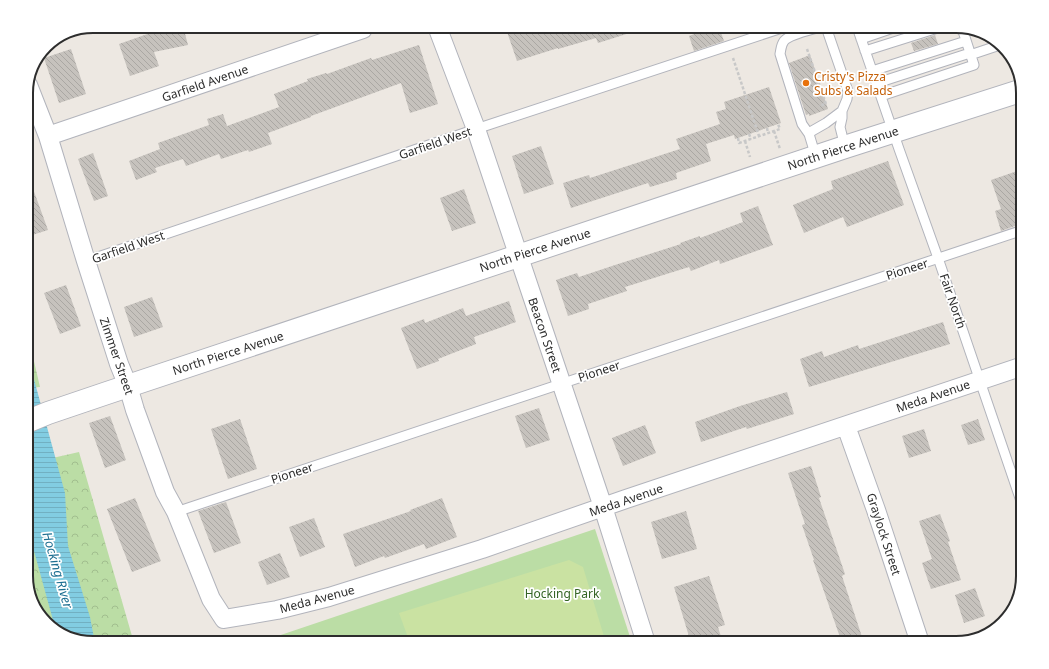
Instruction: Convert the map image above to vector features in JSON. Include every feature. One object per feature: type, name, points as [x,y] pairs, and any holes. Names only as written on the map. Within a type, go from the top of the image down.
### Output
[{"type":"street","name":"Garfield Avenue","points":[[48,136],[351,33]]},
{"type":"street","name":"Beacon Street","points":[[440,33],[476,130],[603,507],[644,636]]},
{"type":"street","name":"North Pierce Avenue","points":[[33,419],[128,386],[845,147],[1016,92]]},
{"type":"street","name":"Zimmer Street","points":[[33,98],[48,136],[119,364],[165,492],[176,512],[211,599],[224,619]]},
{"type":"street","name":"Meda Avenue","points":[[224,619],[277,610],[329,597],[482,549],[1016,368]]},
{"type":"street","name":"Graylock Street","points":[[846,426],[876,510],[918,636]]},
{"type":"lane","name":"Garfield West","points":[[86,261],[767,33]]},
{"type":"lane","points":[[774,33],[781,48]]},
{"type":"lane","points":[[801,33],[788,37],[781,48],[780,54],[802,124],[809,134],[816,157]]},
{"type":"lane","points":[[828,33],[848,91],[848,98],[842,111],[840,127],[845,147]]},
{"type":"lane","name":"Fair North","points":[[859,33],[1016,486]]},
{"type":"lane","points":[[861,39],[879,33]]},
{"type":"lane","points":[[865,51],[922,33]]},
{"type":"lane","points":[[881,96],[974,65],[964,34]]},
{"type":"lane","points":[[872,71],[966,41]]},
{"type":"lane","points":[[876,83],[994,47]]},
{"type":"lane","points":[[809,134],[842,111]]},
{"type":"lane","name":"Pioneer","points":[[176,512],[1016,232]]},
{"type":"path","points":[[729,45],[759,136]]},
{"type":"path","points":[[806,49],[826,104],[819,106]]},
{"type":"path","points":[[738,138],[739,142],[745,141],[780,129],[778,124]]},
{"type":"path","points":[[767,128],[768,133]]},
{"type":"path","points":[[774,131],[780,150]]},
{"type":"path","points":[[749,134],[751,139]]},
{"type":"path","points":[[745,141],[751,160]]},
{"type":"green space","points":[[33,357],[40,387],[33,388]]},
{"type":"green space","points":[[79,452],[132,636],[93,636],[78,634],[60,626],[41,606],[35,591],[33,580],[33,462]]},
{"type":"green space","name":"Hocking Park","points":[[595,529],[630,636],[278,636]]},
{"type":"green space","points":[[569,560],[583,567],[604,636],[407,636],[399,613]]},
{"type":"water","name":"Hocking River","points":[[33,376],[65,493],[68,546],[90,617],[94,636],[78,634],[67,630],[53,620],[33,547]]},
{"type":"building","points":[[150,33],[185,33],[188,45],[154,52],[159,66],[130,76],[119,44]]},
{"type":"building","points":[[507,33],[630,33],[598,43],[596,38],[517,61]]},
{"type":"building","points":[[697,33],[721,33],[724,41],[694,51],[689,36]]},
{"type":"building","points":[[935,35],[938,44],[914,51],[911,43]]},
{"type":"building","points":[[419,45],[438,104],[410,113],[401,83],[268,133],[272,144],[221,159],[219,154],[186,166],[183,159],[155,168],[157,172],[136,180],[129,161],[160,149],[158,143],[209,125],[207,119],[223,114],[227,126],[279,107],[274,94],[308,81],[307,79],[326,73],[327,74],[371,58],[372,60]]},
{"type":"building","points":[[71,49],[86,94],[59,103],[44,58]]},
{"type":"building","name":"Cristy's Pizza Subs & Salads","points":[[810,55],[828,109],[809,116],[809,114],[806,115],[789,63]]},
{"type":"building","points":[[769,87],[781,123],[735,139],[734,135],[706,144],[711,161],[676,173],[677,179],[650,187],[648,183],[571,208],[563,183],[589,175],[590,178],[680,149],[676,139],[720,124],[716,112],[726,109],[724,102]]},
{"type":"building","points":[[541,146],[554,184],[524,194],[512,156]]},
{"type":"building","points":[[93,153],[108,196],[94,201],[78,159]]},
{"type":"building","points":[[888,161],[904,205],[847,227],[843,217],[804,233],[793,205],[833,189],[831,181]]},
{"type":"building","points":[[1016,171],[1016,226],[1001,231],[995,211],[1001,209],[991,180]]},
{"type":"building","points":[[33,189],[48,230],[33,235]]},
{"type":"building","points":[[464,189],[476,223],[452,231],[440,198]]},
{"type":"building","points":[[758,206],[773,245],[720,264],[719,260],[691,271],[689,267],[625,287],[627,291],[588,304],[589,309],[568,316],[556,280],[577,273],[579,277],[681,244],[680,243],[700,236],[700,238],[743,222],[740,213]]},
{"type":"building","points":[[66,285],[81,326],[60,334],[44,293]]},
{"type":"building","points":[[152,297],[163,327],[134,337],[124,307]]},
{"type":"building","points":[[509,301],[516,322],[474,337],[476,344],[438,359],[439,361],[417,369],[401,328],[424,319],[425,323],[463,308],[466,316]]},
{"type":"building","points":[[943,322],[950,344],[809,387],[800,359],[822,351],[824,357],[858,345],[859,349]]},
{"type":"building","points":[[787,392],[794,414],[747,429],[746,427],[701,442],[695,422],[740,406]]},
{"type":"building","points":[[539,408],[550,440],[526,448],[515,416]]},
{"type":"building","points":[[110,416],[126,460],[105,468],[89,423]]},
{"type":"building","points":[[240,419],[257,469],[228,479],[211,429]]},
{"type":"building","points":[[978,419],[985,440],[968,445],[961,425]]},
{"type":"building","points":[[645,425],[656,453],[623,466],[612,438]]},
{"type":"building","points":[[924,429],[931,451],[909,458],[902,436]]},
{"type":"building","points":[[811,466],[821,497],[819,498],[845,574],[842,576],[862,636],[840,636],[813,560],[802,525],[805,524],[788,473]]},
{"type":"building","points":[[135,498],[161,561],[132,572],[107,509]]},
{"type":"building","points":[[442,498],[457,537],[426,549],[424,544],[385,558],[384,556],[355,567],[343,534],[411,511],[410,510]]},
{"type":"building","points":[[226,502],[241,543],[214,553],[198,511]]},
{"type":"building","points":[[686,511],[697,549],[662,559],[651,522]]},
{"type":"building","points":[[940,514],[950,541],[948,542],[961,580],[931,589],[922,563],[932,559],[919,521]]},
{"type":"building","points":[[314,518],[325,547],[300,557],[289,527]]},
{"type":"building","points":[[280,553],[290,577],[267,585],[258,562]]},
{"type":"building","points":[[709,576],[725,625],[718,627],[721,636],[689,636],[674,587]]},
{"type":"building","points":[[975,588],[985,616],[964,623],[955,595]]},
{"type":"place","name":"Cristy's Pizza Subs & Salads","points":[[806,83]]}]
